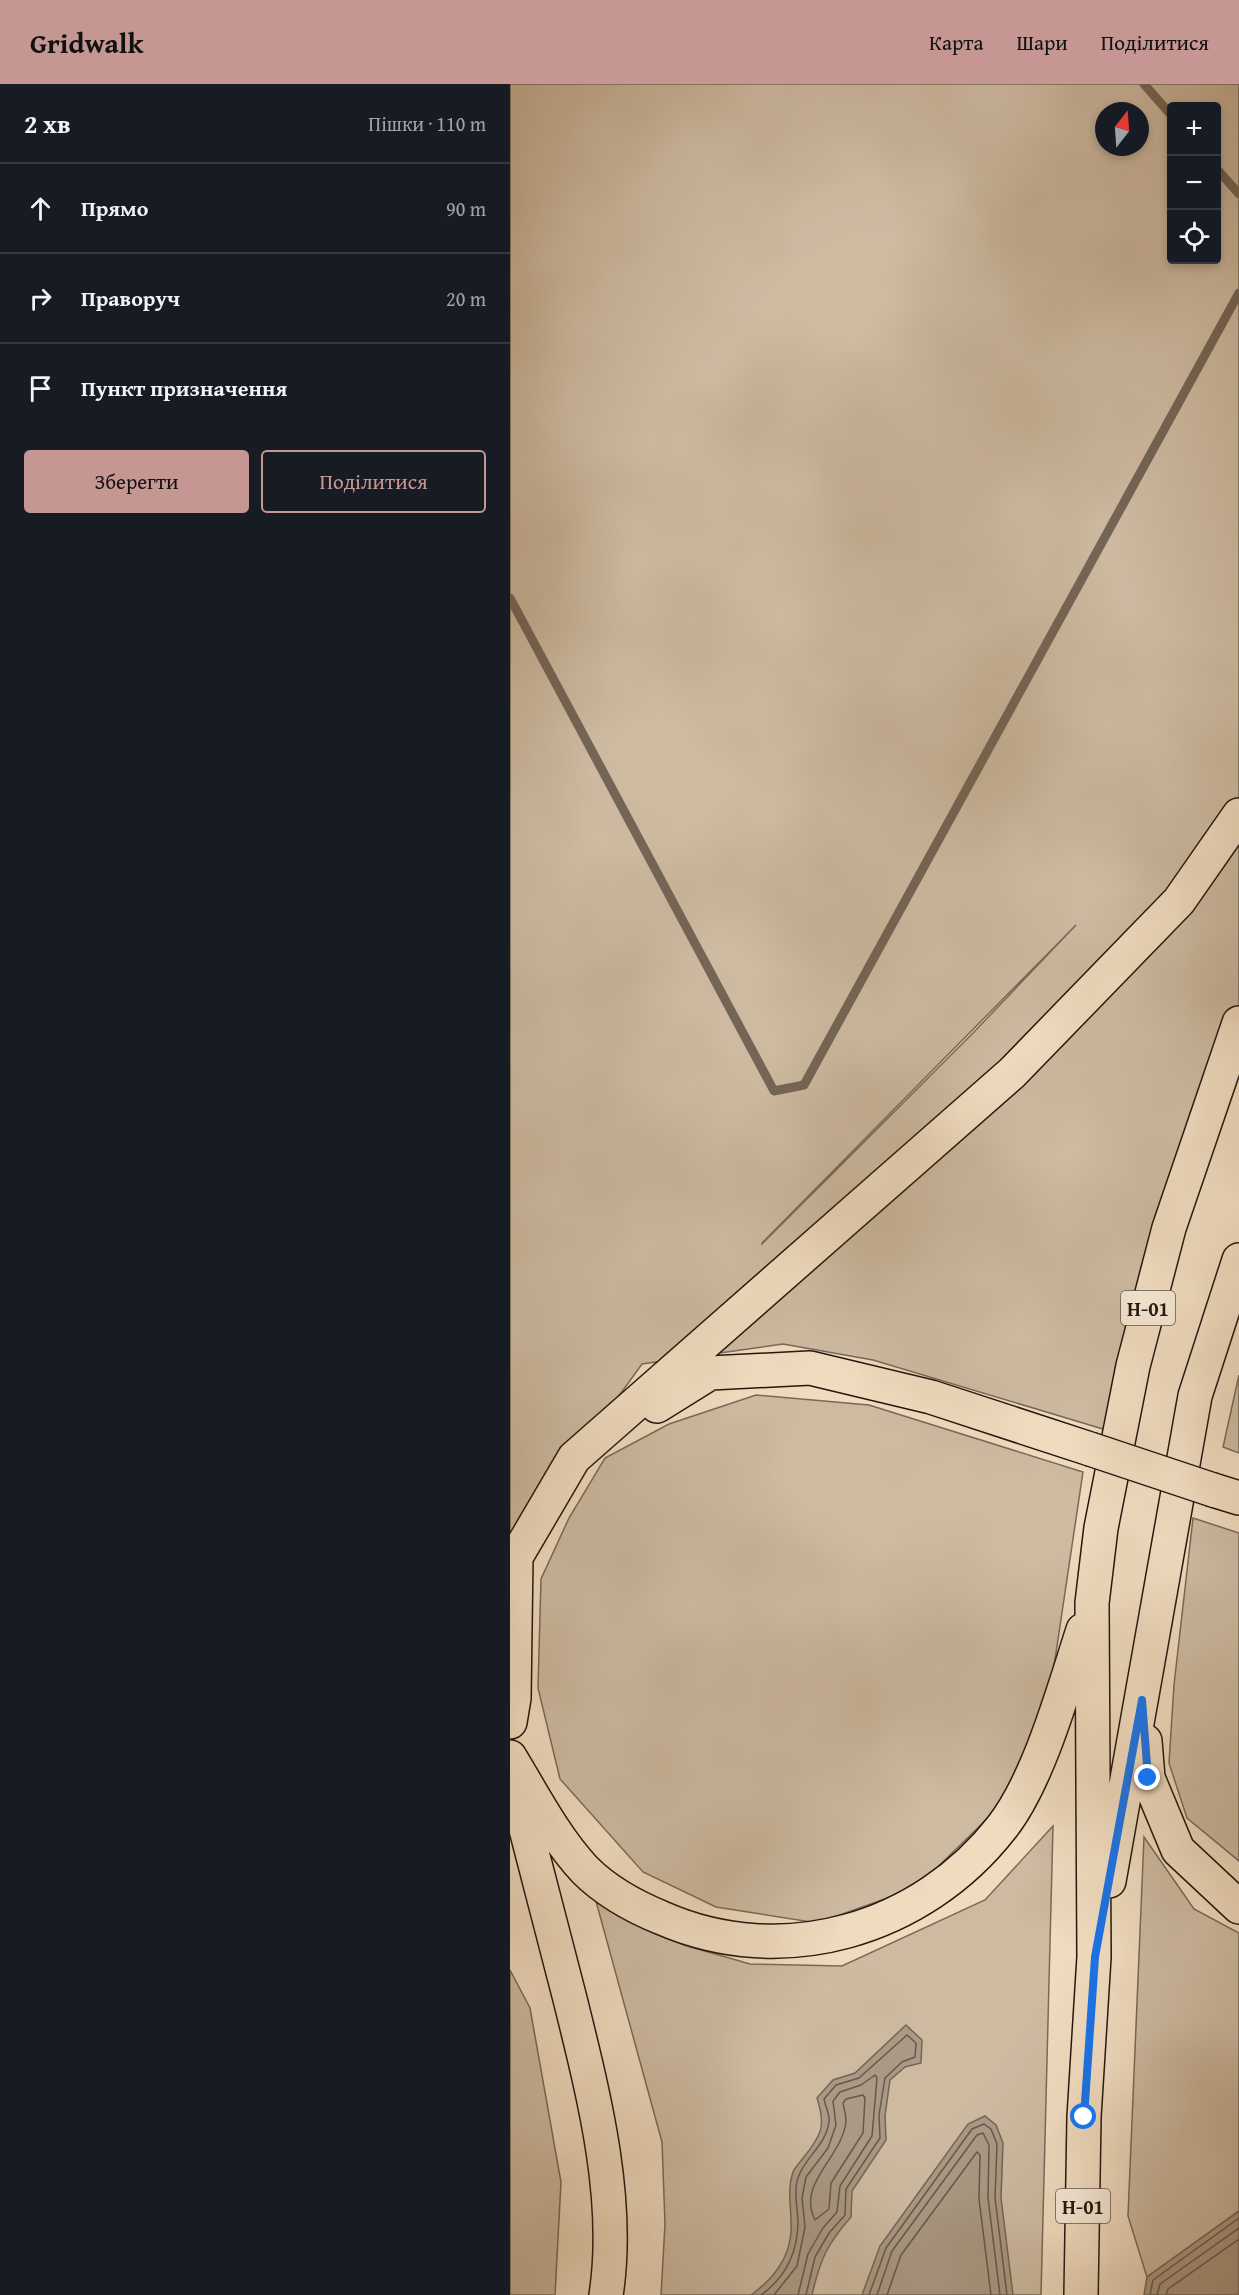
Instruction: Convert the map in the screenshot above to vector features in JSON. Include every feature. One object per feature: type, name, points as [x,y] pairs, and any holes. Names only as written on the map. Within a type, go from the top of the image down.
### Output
[{"type":"main road","points":[[510,1722],[514,1698],[516,1557],[574,1458],[1012,1073],[1179,901],[1239,815]]},
{"type":"main road","name":"Н-01","points":[[1082,2295],[1084,2117],[1095,1957],[1092,1603],[1101,1528],[1133,1366],[1169,1228],[1239,1023]]},
{"type":"main road","name":"Н-01","points":[[1095,1957],[1195,1396],[1239,1260]]},
{"type":"main road","points":[[574,1458],[710,1373],[810,1368],[932,1397],[1226,1494]]},
{"type":"main road","points":[[510,1757],[548,1819],[586,1870],[635,1907],[684,1928],[729,1939],[778,1943],[843,1934],[930,1894],[957,1876],[1003,1826],[1027,1785],[1059,1706],[1092,1603]]},
{"type":"main road","points":[[1142,1700],[1148,1778],[1178,1850],[1239,1907]]},
{"type":"main road","points":[[510,1767],[596,2102],[608,2206],[610,2269],[606,2295]]},
{"type":"shaded area","points":[[510,84],[1239,84],[1239,1005],[1167,1235],[1113,1432],[873,1360],[783,1344],[642,1364],[574,1458],[516,1557],[510,1700]],"holes":[[[1076,925],[973,1033],[762,1244],[762,1243]]]},
{"type":"shaded area","points":[[1239,1375],[1239,1453],[1223,1447]]},
{"type":"shaded area","points":[[756,1395],[869,1405],[1083,1472],[1044,1733],[1021,1786],[916,1888],[817,1923],[716,1907],[643,1872],[560,1779],[538,1688],[541,1579],[569,1518],[605,1458],[669,1424]]},
{"type":"shaded area","points":[[1193,1518],[1239,1533],[1239,1861],[1187,1818],[1169,1763],[1174,1685]]},
{"type":"shaded area","points":[[1053,1826],[1041,2295],[661,2295],[665,2224],[662,2142],[594,1894],[684,1945],[750,1964],[842,1966],[985,1900]]},
{"type":"shaded area","points":[[1144,1837],[1194,1909],[1239,1933],[1239,2211],[1147,2277],[1128,2216]]},
{"type":"shaded area","points":[[510,1970],[530,2008],[561,2182],[555,2295],[510,2295]]},
{"type":"water","points":[[906,2025],[922,2040],[921,2063],[905,2067],[890,2080],[885,2116],[886,2140],[852,2191],[851,2217],[826,2253],[812,2295],[751,2295],[775,2272],[786,2254],[791,2234],[791,2178],[821,2129],[817,2098],[833,2080],[855,2073]]},
{"type":"water","points":[[985,2116],[996,2125],[1003,2143],[1001,2198],[1013,2295],[862,2295],[880,2246],[968,2124]]},
{"type":"water","points":[[1239,2211],[1239,2295],[1144,2295],[1147,2277]]},
{"type":"waterway","points":[[1144,84],[1167,110]]},
{"type":"waterway","points":[[1221,174],[1239,194]]},
{"type":"waterway","points":[[510,598],[774,1091],[804,1085],[1239,293]]},
{"type":"route","points":[[1084,2117],[1095,1957],[1142,1700],[1148,1778]]}]
